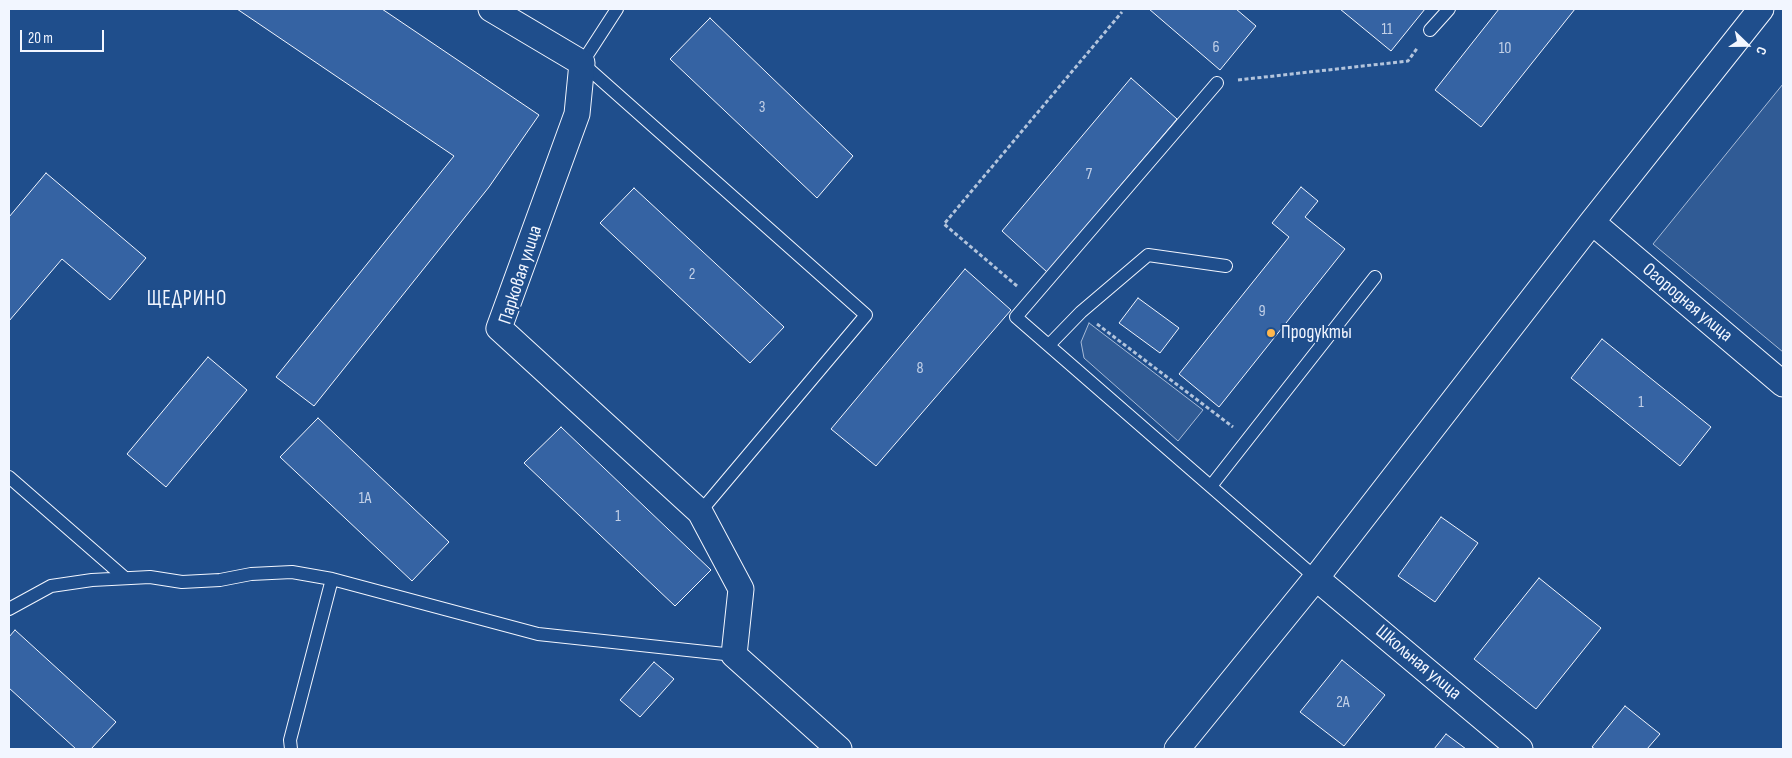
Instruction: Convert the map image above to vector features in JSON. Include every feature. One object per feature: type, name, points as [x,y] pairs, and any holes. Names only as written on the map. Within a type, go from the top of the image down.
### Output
[{"type":"street","points":[[491,9],[582,63]]},
{"type":"street","points":[[1177,749],[1316,578],[1592,222],[1762,9]]},
{"type":"street","name":"Парковая улица","points":[[582,63],[578,114],[499,328],[700,512]]},
{"type":"street","name":"Огородная улица","points":[[1592,222],[1781,379]]},
{"type":"street","points":[[700,512],[741,588],[734,655],[839,749]]},
{"type":"street","name":"Школьная улица","points":[[1316,578],[1520,749]]},
{"type":"lane","points":[[617,9],[582,63],[866,316],[700,512]]},
{"type":"lane","points":[[1430,30],[1449,9]]},
{"type":"lane","points":[[1217,83],[1016,317],[1316,578]]},
{"type":"lane","points":[[1049,345],[1081,312],[1148,256],[1226,266]]},
{"type":"lane","points":[[1211,486],[1375,277]]},
{"type":"lane","points":[[9,477],[125,578]]},
{"type":"lane","points":[[9,609],[51,586],[92,580],[150,577],[182,582],[220,580],[251,574],[292,572],[332,580],[538,634],[734,655]]},
{"type":"lane","points":[[291,749],[290,740],[332,580]]},
{"type":"path","points":[[1032,298],[944,224],[1122,12]]},
{"type":"path","points":[[1217,83],[1408,61]]},
{"type":"path","points":[[1081,312],[1248,439]]},
{"type":"shaded area","points":[[1783,84],[1783,352],[1653,244]]},
{"type":"shaded area","points":[[1089,323],[1203,410],[1178,441],[1084,358],[1081,342]]},
{"type":"building","points":[[237,9],[382,9],[539,115],[489,187],[314,406],[276,377],[454,156]]},
{"type":"building","points":[[1149,9],[1236,9],[1256,26],[1220,70]]},
{"type":"building","points":[[1340,9],[1425,9],[1391,51]]},
{"type":"building","points":[[1499,9],[1575,9],[1481,127],[1435,90]]},
{"type":"building","points":[[710,18],[853,156],[817,198],[670,59]]},
{"type":"building","points":[[1131,78],[1177,119],[1047,272],[1002,231]]},
{"type":"building","points":[[46,173],[146,258],[110,300],[62,259],[9,321],[9,217]]},
{"type":"building","points":[[1301,187],[1318,201],[1305,217],[1345,249],[1219,407],[1179,374],[1289,237],[1272,223]]},
{"type":"building","points":[[634,188],[784,327],[750,363],[600,223]]},
{"type":"building","points":[[965,269],[1011,310],[876,466],[831,429]]},
{"type":"building","points":[[1138,298],[1179,328],[1160,353],[1119,323]]},
{"type":"building","points":[[1602,339],[1711,427],[1680,466],[1571,378]]},
{"type":"building","points":[[208,357],[247,390],[166,487],[127,454]]},
{"type":"building","points":[[318,418],[449,542],[412,581],[280,457]]},
{"type":"building","points":[[561,427],[711,570],[675,606],[524,463]]},
{"type":"building","points":[[1441,517],[1478,543],[1435,602],[1398,576]]},
{"type":"building","points":[[1539,578],[1601,628],[1536,709],[1474,659]]},
{"type":"building","points":[[15,630],[116,722],[91,749],[76,749],[9,688],[9,637]]},
{"type":"building","points":[[1342,660],[1385,695],[1344,746],[1300,712]]},
{"type":"building","points":[[654,662],[674,679],[640,717],[620,700]]},
{"type":"building","points":[[1625,706],[1660,734],[1647,749],[1595,749],[1592,747]]},
{"type":"building","points":[[1446,734],[1466,749],[1434,749]]},
{"type":"place","name":"Продукты","points":[[1271,333]]},
{"type":"district","name":"ЩЕДРИНО","points":[[187,300]]}]
